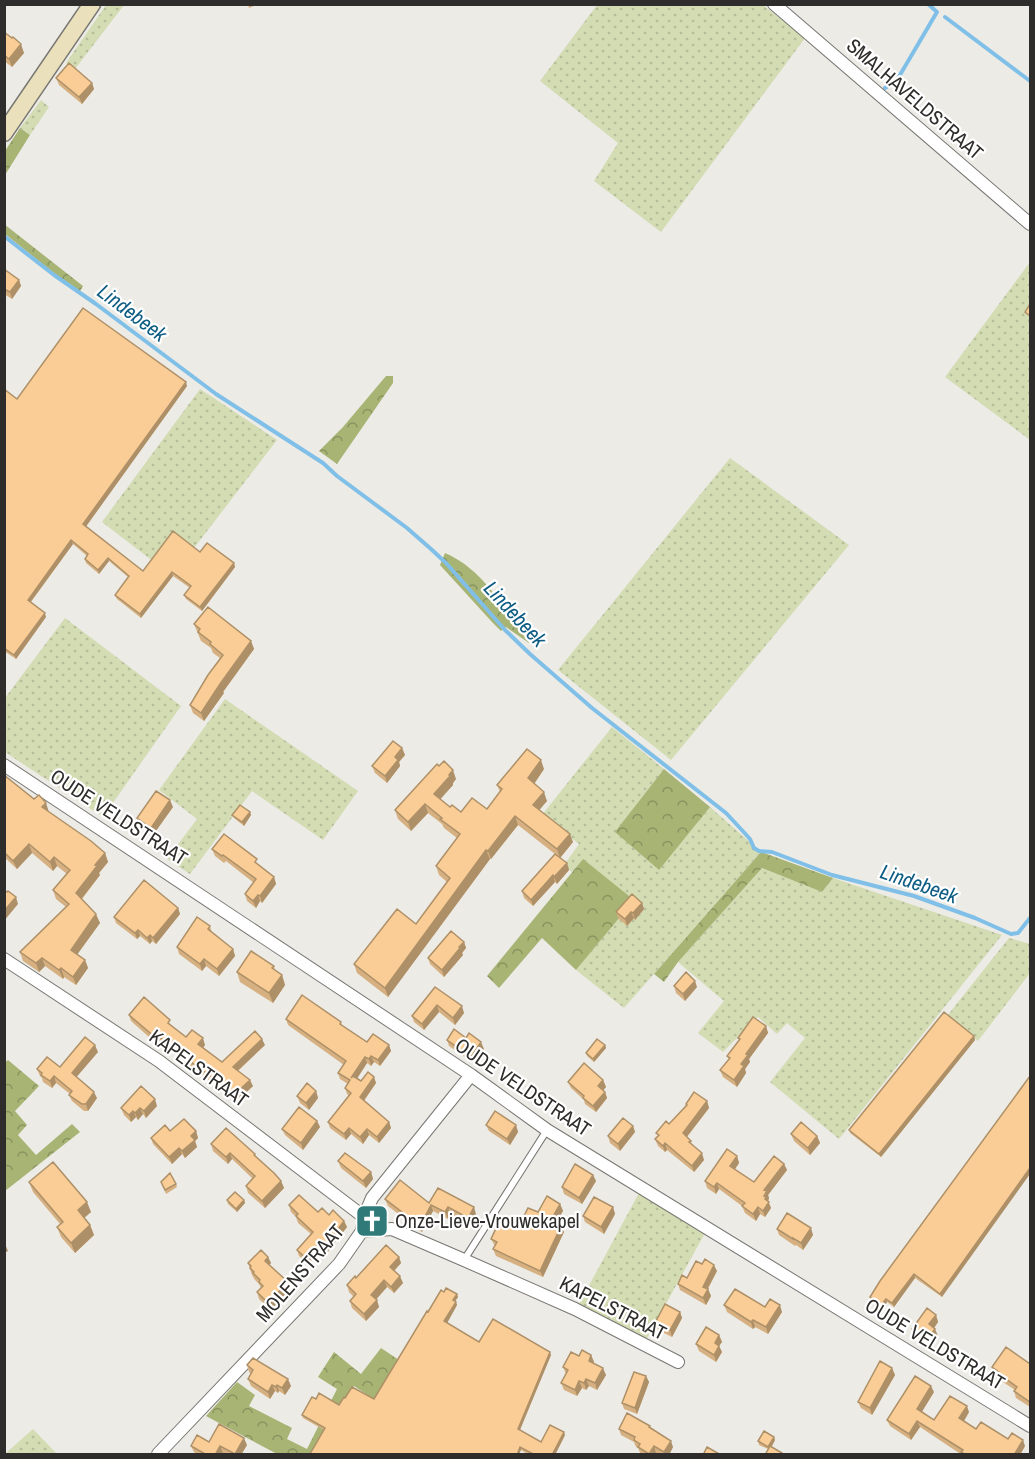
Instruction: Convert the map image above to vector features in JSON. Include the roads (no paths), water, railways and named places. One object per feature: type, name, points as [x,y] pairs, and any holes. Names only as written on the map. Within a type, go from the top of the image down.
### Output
[{"type":"main road","points":[[4,133],[92,4]]},
{"type":"street","name":"SMALHAVELDSTRAAT","points":[[774,4],[1030,224]]},
{"type":"street","name":"OUDE VELDSTRAAT","points":[[4,765],[471,1075],[547,1130],[1030,1426]]},
{"type":"street","name":"KAPELSTRAAT","points":[[4,958],[159,1061],[364,1217]]},
{"type":"street","name":"MOLENSTRAAT","points":[[158,1455],[339,1264],[362,1231],[364,1217],[372,1198],[471,1075]]},
{"type":"street","name":"KAPELSTRAAT","points":[[362,1231],[392,1229],[574,1309],[678,1362]]},
{"type":"lane","points":[[464,1260],[547,1130]]},
{"type":"waterway","points":[[885,88],[897,80],[937,12],[928,4]]},
{"type":"waterway","points":[[945,17],[1030,81]]},
{"type":"waterway","name":"Lindebeek","points":[[4,236],[216,394],[323,463],[407,528],[446,563],[505,630],[530,654],[592,708],[726,813],[750,839],[754,848],[759,851],[772,852],[832,875],[914,896],[1011,934],[1018,933],[1030,918]]},
{"type":"place","name":"Onze-Lieve-Vrouwekapel","points":[[372,1221]]}]
